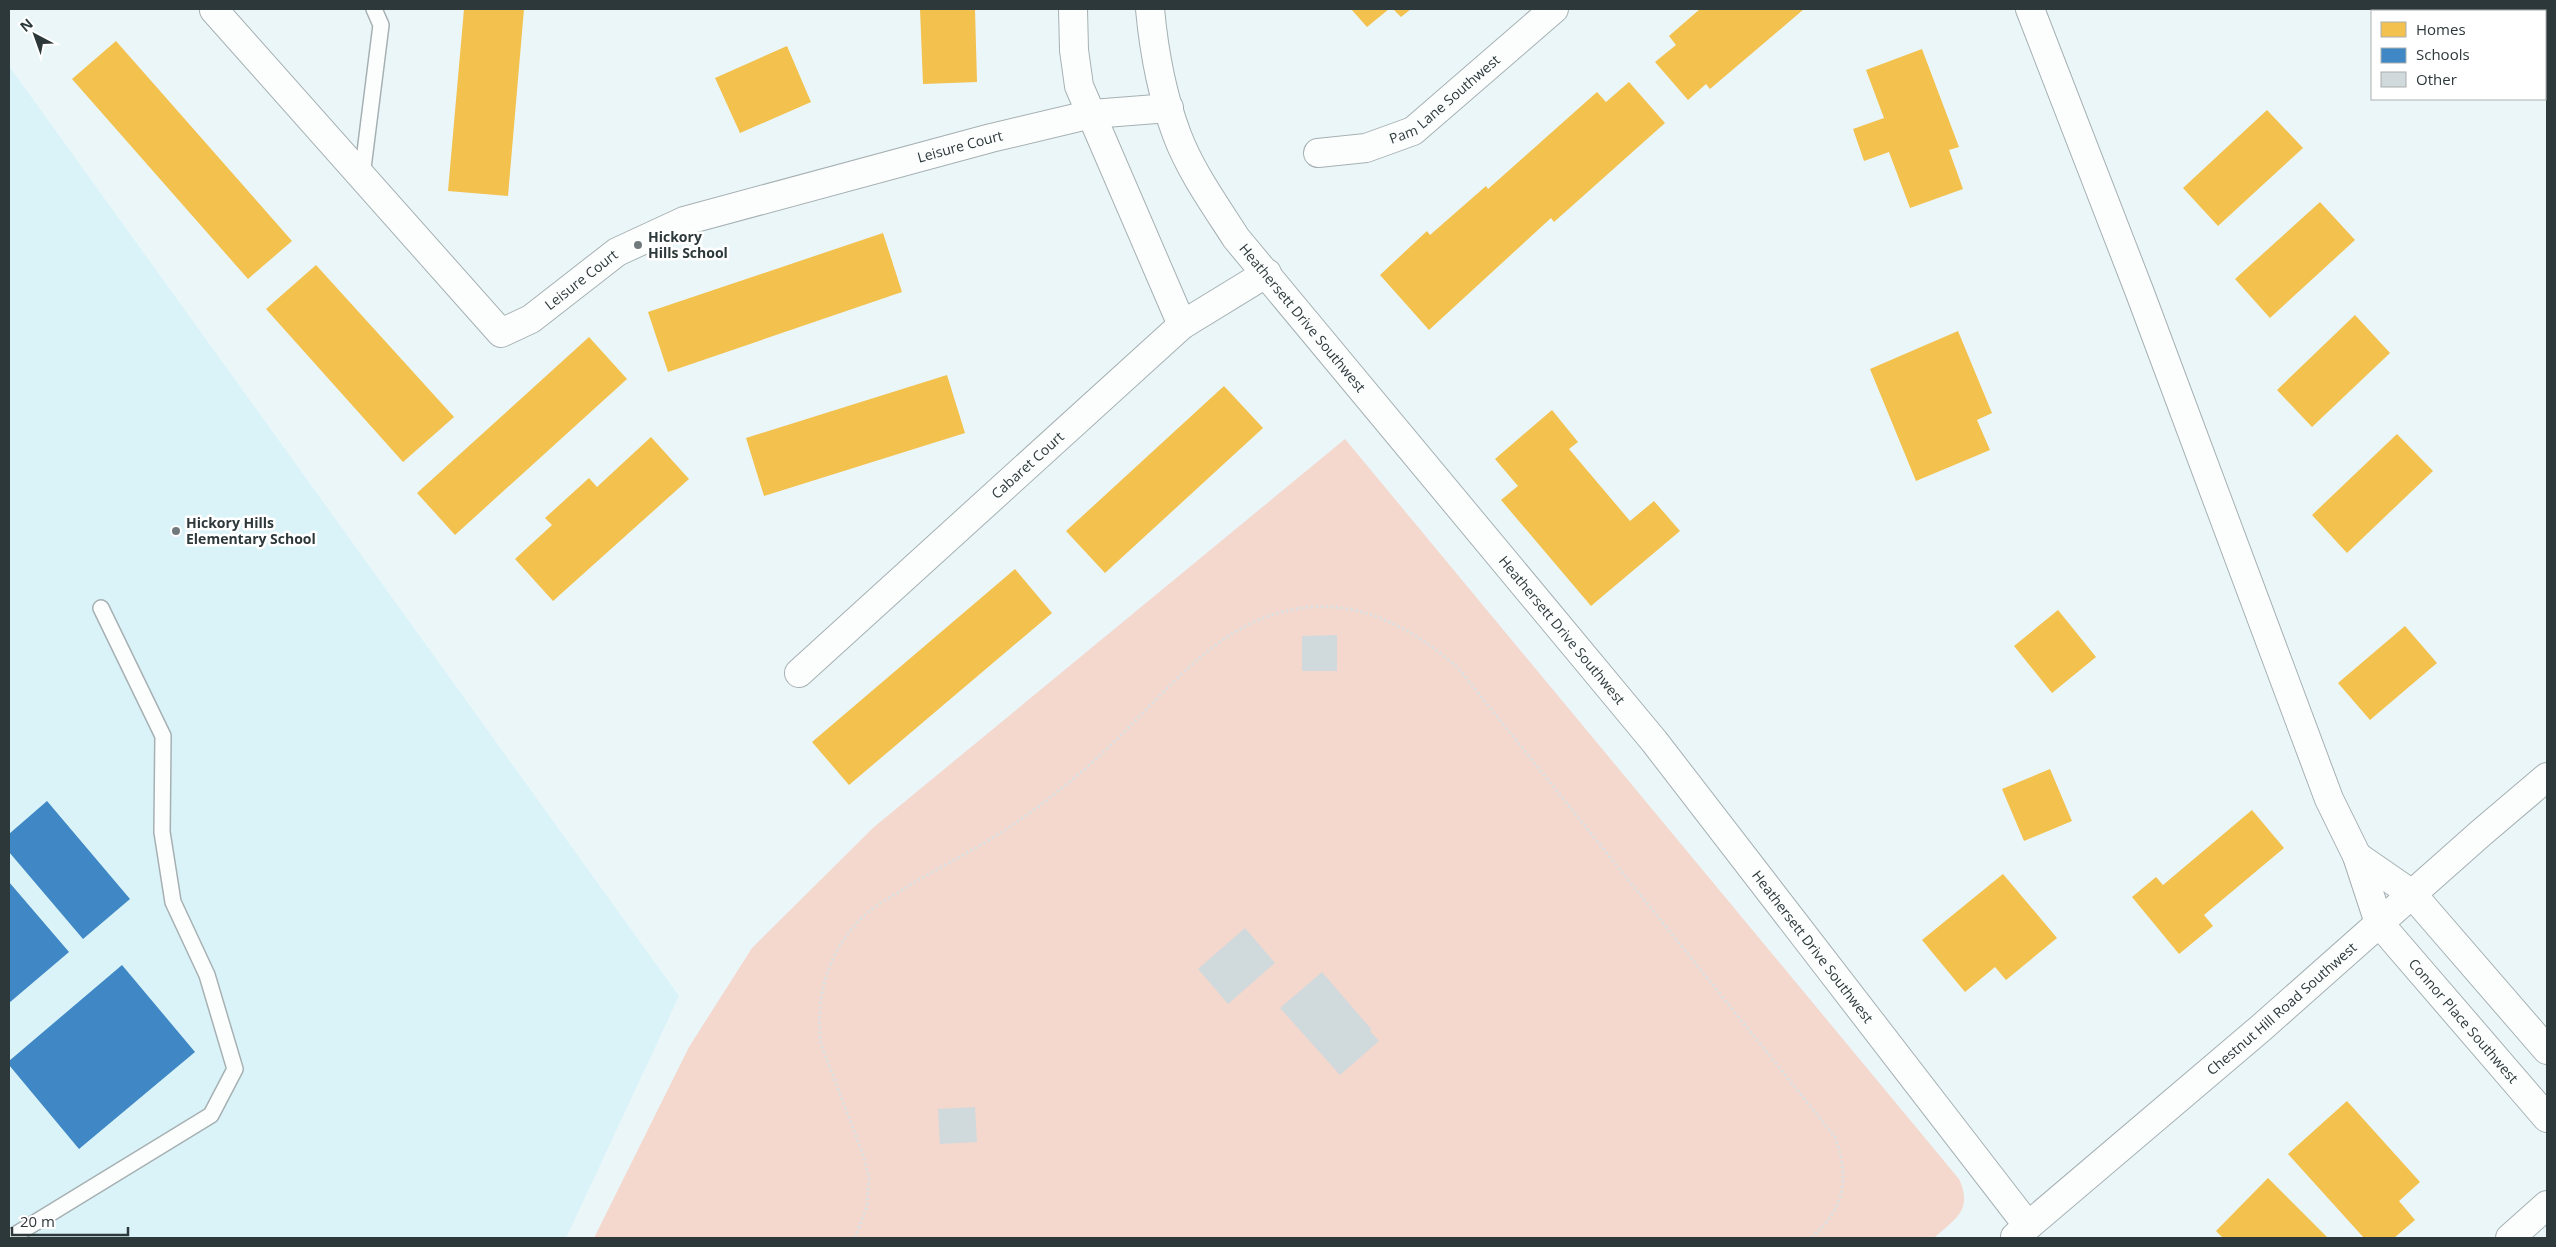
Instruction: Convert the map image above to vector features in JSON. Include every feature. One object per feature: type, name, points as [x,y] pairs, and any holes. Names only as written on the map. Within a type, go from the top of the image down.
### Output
[{"type":"street","name":"Leisure Court","points":[[215,9],[501,333],[531,319],[617,252],[684,221],[991,138],[1092,114],[1169,108]]},
{"type":"street","points":[[1073,9],[1074,50],[1079,86],[1182,325]]},
{"type":"street","name":"Heathersett Drive Southwest","points":[[1150,9],[1161,81],[1178,135],[1201,184],[1236,238],[1654,741],[2021,1232]]},
{"type":"street","name":"Pam Lane Southwest","points":[[1318,153],[1366,148],[1413,131],[1554,9]]},
{"type":"street","points":[[2030,9],[2140,293],[2329,799],[2357,856],[2379,923]]},
{"type":"street","name":"Cabaret Court","points":[[800,673],[1182,325],[1267,274]]},
{"type":"street","name":"Chestnut Hill Road Southwest","points":[[2021,1232],[2260,1028],[2547,777]]},
{"type":"street","points":[[2357,856],[2412,894],[2547,1050]]},
{"type":"street","name":"Connor Place Southwest","points":[[2379,923],[2547,1118]]},
{"type":"street","points":[[2472,1030],[2504,1001]]},
{"type":"street","points":[[2510,1238],[2547,1205]]},
{"type":"lane","points":[[362,176],[381,25],[374,9]]},
{"type":"lane","points":[[10,1238],[211,1115],[235,1069],[207,975],[173,902],[162,832],[163,736],[101,608]]},
{"type":"path","points":[[855,1238],[867,1206],[869,1178],[864,1157],[821,1044],[818,1024],[824,983],[831,961],[843,941],[856,923],[876,906],[932,870],[1008,828],[1056,792],[1103,752],[1168,687],[1228,636],[1252,622],[1306,607],[1359,610],[1393,623],[1414,633],[1458,668],[1810,1106],[1835,1138],[1844,1161],[1844,1185],[1836,1211],[1811,1238]]},
{"type":"shaded area","name":"Hickory Hills Elementary School","points":[[9,66],[679,996],[566,1238],[9,1238]]},
{"type":"shaded area","points":[[1345,439],[1959,1179],[1964,1198],[1960,1213],[1955,1219],[1934,1238],[594,1238],[689,1047],[752,948],[874,827]]},
{"type":"building: Homes","points":[[464,9],[524,9],[508,196],[448,191]]},
{"type":"building: Homes","points":[[920,9],[975,9],[977,82],[923,84]]},
{"type":"building: Homes","points":[[1351,9],[1389,9],[1367,27]]},
{"type":"building: Homes","points":[[1393,9],[1411,9],[1401,17]]},
{"type":"building: Homes","points":[[1700,9],[1804,9],[1710,89],[1706,84],[1688,100],[1655,62],[1676,45],[1669,36]]},
{"type":"building: Homes","points":[[116,41],[292,241],[248,279],[72,79]]},
{"type":"building: Homes","points":[[787,46],[811,102],[740,133],[715,78]]},
{"type":"building: Homes","points":[[1922,49],[1959,147],[1949,150],[1963,189],[1910,208],[1889,152],[1864,161],[1853,129],[1884,118],[1866,70]]},
{"type":"building: Homes","points":[[1629,82],[1665,123],[1554,222],[1551,218],[1429,330],[1380,275],[1427,231],[1430,235],[1486,186],[1488,189],[1597,92],[1606,102]]},
{"type":"building: Homes","points":[[2267,110],[2303,148],[2218,226],[2183,188]]},
{"type":"building: Homes","points":[[2320,202],[2355,240],[2270,318],[2235,279]]},
{"type":"building: Homes","points":[[883,233],[902,292],[668,372],[648,312]]},
{"type":"building: Homes","points":[[316,265],[454,417],[403,462],[266,309]]},
{"type":"building: Homes","points":[[2355,315],[2390,353],[2312,427],[2277,390]]},
{"type":"building: Homes","points":[[1958,331],[1992,413],[1977,420],[1990,450],[1916,481],[1870,369]]},
{"type":"building: Homes","points":[[589,337],[627,379],[455,535],[417,493]]},
{"type":"building: Homes","points":[[947,375],[965,433],[764,496],[746,438]]},
{"type":"building: Homes","points":[[1224,386],[1263,428],[1105,573],[1066,531]]},
{"type":"building: Homes","points":[[1552,410],[1578,442],[1569,449],[1630,521],[1654,501],[1680,531],[1591,606],[1501,500],[1518,486],[1495,459]]},
{"type":"building: Homes","points":[[2397,434],[2433,471],[2347,553],[2312,515]]},
{"type":"building: Homes","points":[[651,437],[689,479],[553,601],[515,559],[552,525],[545,518],[589,478],[597,487]]},
{"type":"building: Homes","points":[[1015,569],[1052,613],[849,785],[812,742]]},
{"type":"building: Homes","points":[[2058,610],[2096,657],[2052,693],[2014,646]]},
{"type":"building: Homes","points":[[2405,626],[2437,663],[2370,720],[2338,683]]},
{"type":"building: Homes","points":[[2050,769],[2072,821],[2024,841],[2002,789]]},
{"type":"building: Homes","points":[[2252,810],[2284,848],[2204,915],[2213,926],[2179,954],[2132,897],[2156,877],[2163,885]]},
{"type":"building: Homes","points":[[2003,874],[2057,938],[2006,980],[1995,967],[1965,992],[1922,940]]},
{"type":"building: Homes","points":[[2347,1101],[2420,1182],[2399,1201],[2415,1220],[2394,1238],[2364,1238],[2288,1154]]},
{"type":"building: Homes","points":[[2268,1178],[2328,1238],[2223,1238],[2216,1231]]},
{"type":"building: Schools","points":[[47,801],[130,899],[83,939],[9,852],[9,834]]},
{"type":"building: Schools","points":[[9,882],[69,952],[9,1003]]},
{"type":"building: Schools","points":[[122,965],[195,1052],[79,1149],[9,1065],[9,1061]]},
{"type":"building: Other","points":[[1337,635],[1337,671],[1302,671],[1302,636]]},
{"type":"building: Other","points":[[1245,928],[1275,963],[1228,1004],[1198,969]]},
{"type":"building: Other","points":[[1322,972],[1372,1030],[1370,1031],[1379,1041],[1340,1075],[1280,1008]]},
{"type":"building: Other","points":[[975,1107],[977,1142],[940,1144],[938,1109]]},
{"type":"place","name":"Hickory Hills School","points":[[638,245]]},
{"type":"place","name":"Hickory Hills Elementary School","points":[[176,531]]}]
